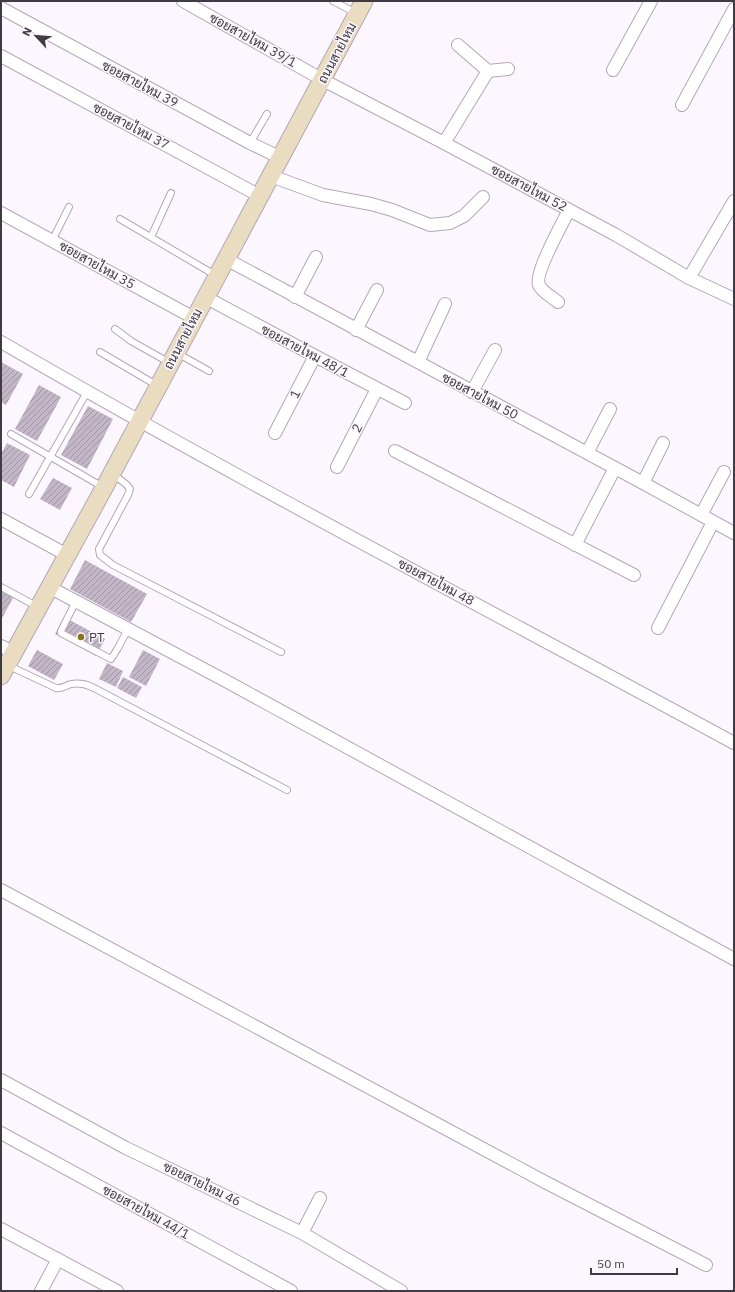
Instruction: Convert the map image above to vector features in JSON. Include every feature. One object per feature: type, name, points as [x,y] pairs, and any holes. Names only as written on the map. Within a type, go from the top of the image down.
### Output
[{"type":"main road","name":"ถนนสายไหม","points":[[6,660],[38,607],[108,481],[205,297],[361,8]]},
{"type":"street","name":"ซอยสายไหม 39/1","points":[[183,1],[323,80]]},
{"type":"street","points":[[613,70],[651,1]]},
{"type":"street","name":"ซอยสายไหม 39","points":[[1,8],[250,143],[281,158]]},
{"type":"street","points":[[682,105],[734,9]]},
{"type":"street","points":[[458,45],[488,71],[508,69]]},
{"type":"street","name":"ซอยสายไหม 37","points":[[1,56],[260,196]]},
{"type":"street","points":[[444,142],[488,71]]},
{"type":"street","name":"ซอยสายไหม 52","points":[[323,80],[444,142],[616,235],[690,278],[734,299]]},
{"type":"street","points":[[271,176],[324,195],[385,208],[430,226],[450,223],[464,216],[483,197]]},
{"type":"street","points":[[690,278],[734,201]]},
{"type":"street","points":[[558,302],[543,290],[539,285],[538,278],[542,265],[569,210]]},
{"type":"street","name":"ซอยสายไหม 35","points":[[1,213],[194,318]]},
{"type":"street","points":[[295,297],[316,257]]},
{"type":"street","name":"ซอยสายไหม 50","points":[[226,259],[734,533]]},
{"type":"street","points":[[356,330],[377,290]]},
{"type":"street","name":"ซอยสายไหม 48/1","points":[[205,297],[405,403]]},
{"type":"street","points":[[418,362],[445,304]]},
{"type":"street","name":"ซอยสายไหม 48","points":[[1,342],[139,421],[734,743]]},
{"type":"street","points":[[472,392],[495,350]]},
{"type":"street","name":"1","points":[[275,433],[315,356]]},
{"type":"street","name":"2","points":[[337,467],[378,389]]},
{"type":"street","points":[[587,453],[610,410]]},
{"type":"street","points":[[643,483],[663,443]]},
{"type":"street","points":[[395,451],[634,575]]},
{"type":"street","points":[[576,545],[615,468]]},
{"type":"street","points":[[701,515],[724,472]]},
{"type":"street","points":[[1,519],[67,555]]},
{"type":"street","points":[[658,628],[713,522]]},
{"type":"street","points":[[49,587],[226,681],[734,959]]},
{"type":"street","points":[[1,890],[524,1170],[706,1265]]},
{"type":"street","name":"ซอยสายไหม 46","points":[[1,1080],[126,1148],[302,1233],[401,1291]]},
{"type":"street","name":"ซอยสายไหม 44/1","points":[[1,1133],[291,1291]]},
{"type":"street","points":[[302,1233],[320,1198]]},
{"type":"street","points":[[1,1228],[117,1291]]},
{"type":"street","points":[[41,1291],[58,1259]]},
{"type":"lane","points":[[333,1],[361,8]]},
{"type":"lane","points":[[250,143],[267,114]]},
{"type":"lane","points":[[151,237],[171,193]]},
{"type":"lane","points":[[52,241],[69,207]]},
{"type":"lane","points":[[120,219],[217,276]]},
{"type":"lane","points":[[115,329],[130,340],[209,371]]},
{"type":"lane","points":[[100,352],[158,386]]},
{"type":"lane","points":[[29,494],[87,392]]},
{"type":"lane","points":[[11,434],[50,457],[108,481],[127,485],[130,489],[99,549],[100,555],[113,565],[281,652]]},
{"type":"lane","points":[[1,586],[38,607]]},
{"type":"lane","points":[[76,602],[61,631],[61,633],[73,640],[111,659],[128,629]]},
{"type":"lane","points":[[6,660],[56,688],[62,689],[79,683],[87,684],[96,688],[287,790]]},
{"type":"building","points":[[1,362],[23,374],[6,405],[1,402]]},
{"type":"building","points":[[39,385],[61,397],[37,441],[15,429]]},
{"type":"building","points":[[88,406],[113,419],[87,469],[61,455]]},
{"type":"building","points":[[7,443],[30,455],[14,487],[1,480],[1,454]]},
{"type":"building","points":[[53,478],[72,488],[60,510],[40,499]]},
{"type":"building","points":[[85,560],[147,594],[131,622],[70,589]]},
{"type":"building","points":[[1,589],[14,596],[1,620]]},
{"type":"building","points":[[64,617],[105,639],[96,656],[55,634]]},
{"type":"building","points":[[37,650],[63,664],[54,680],[28,666]]},
{"type":"building","points":[[143,650],[160,659],[146,686],[129,677]]},
{"type":"building","points":[[107,663],[123,671],[116,687],[99,679]]},
{"type":"building","points":[[123,677],[142,687],[136,698],[117,688]]},
{"type":"place","name":"PT","points":[[81,637]]}]
